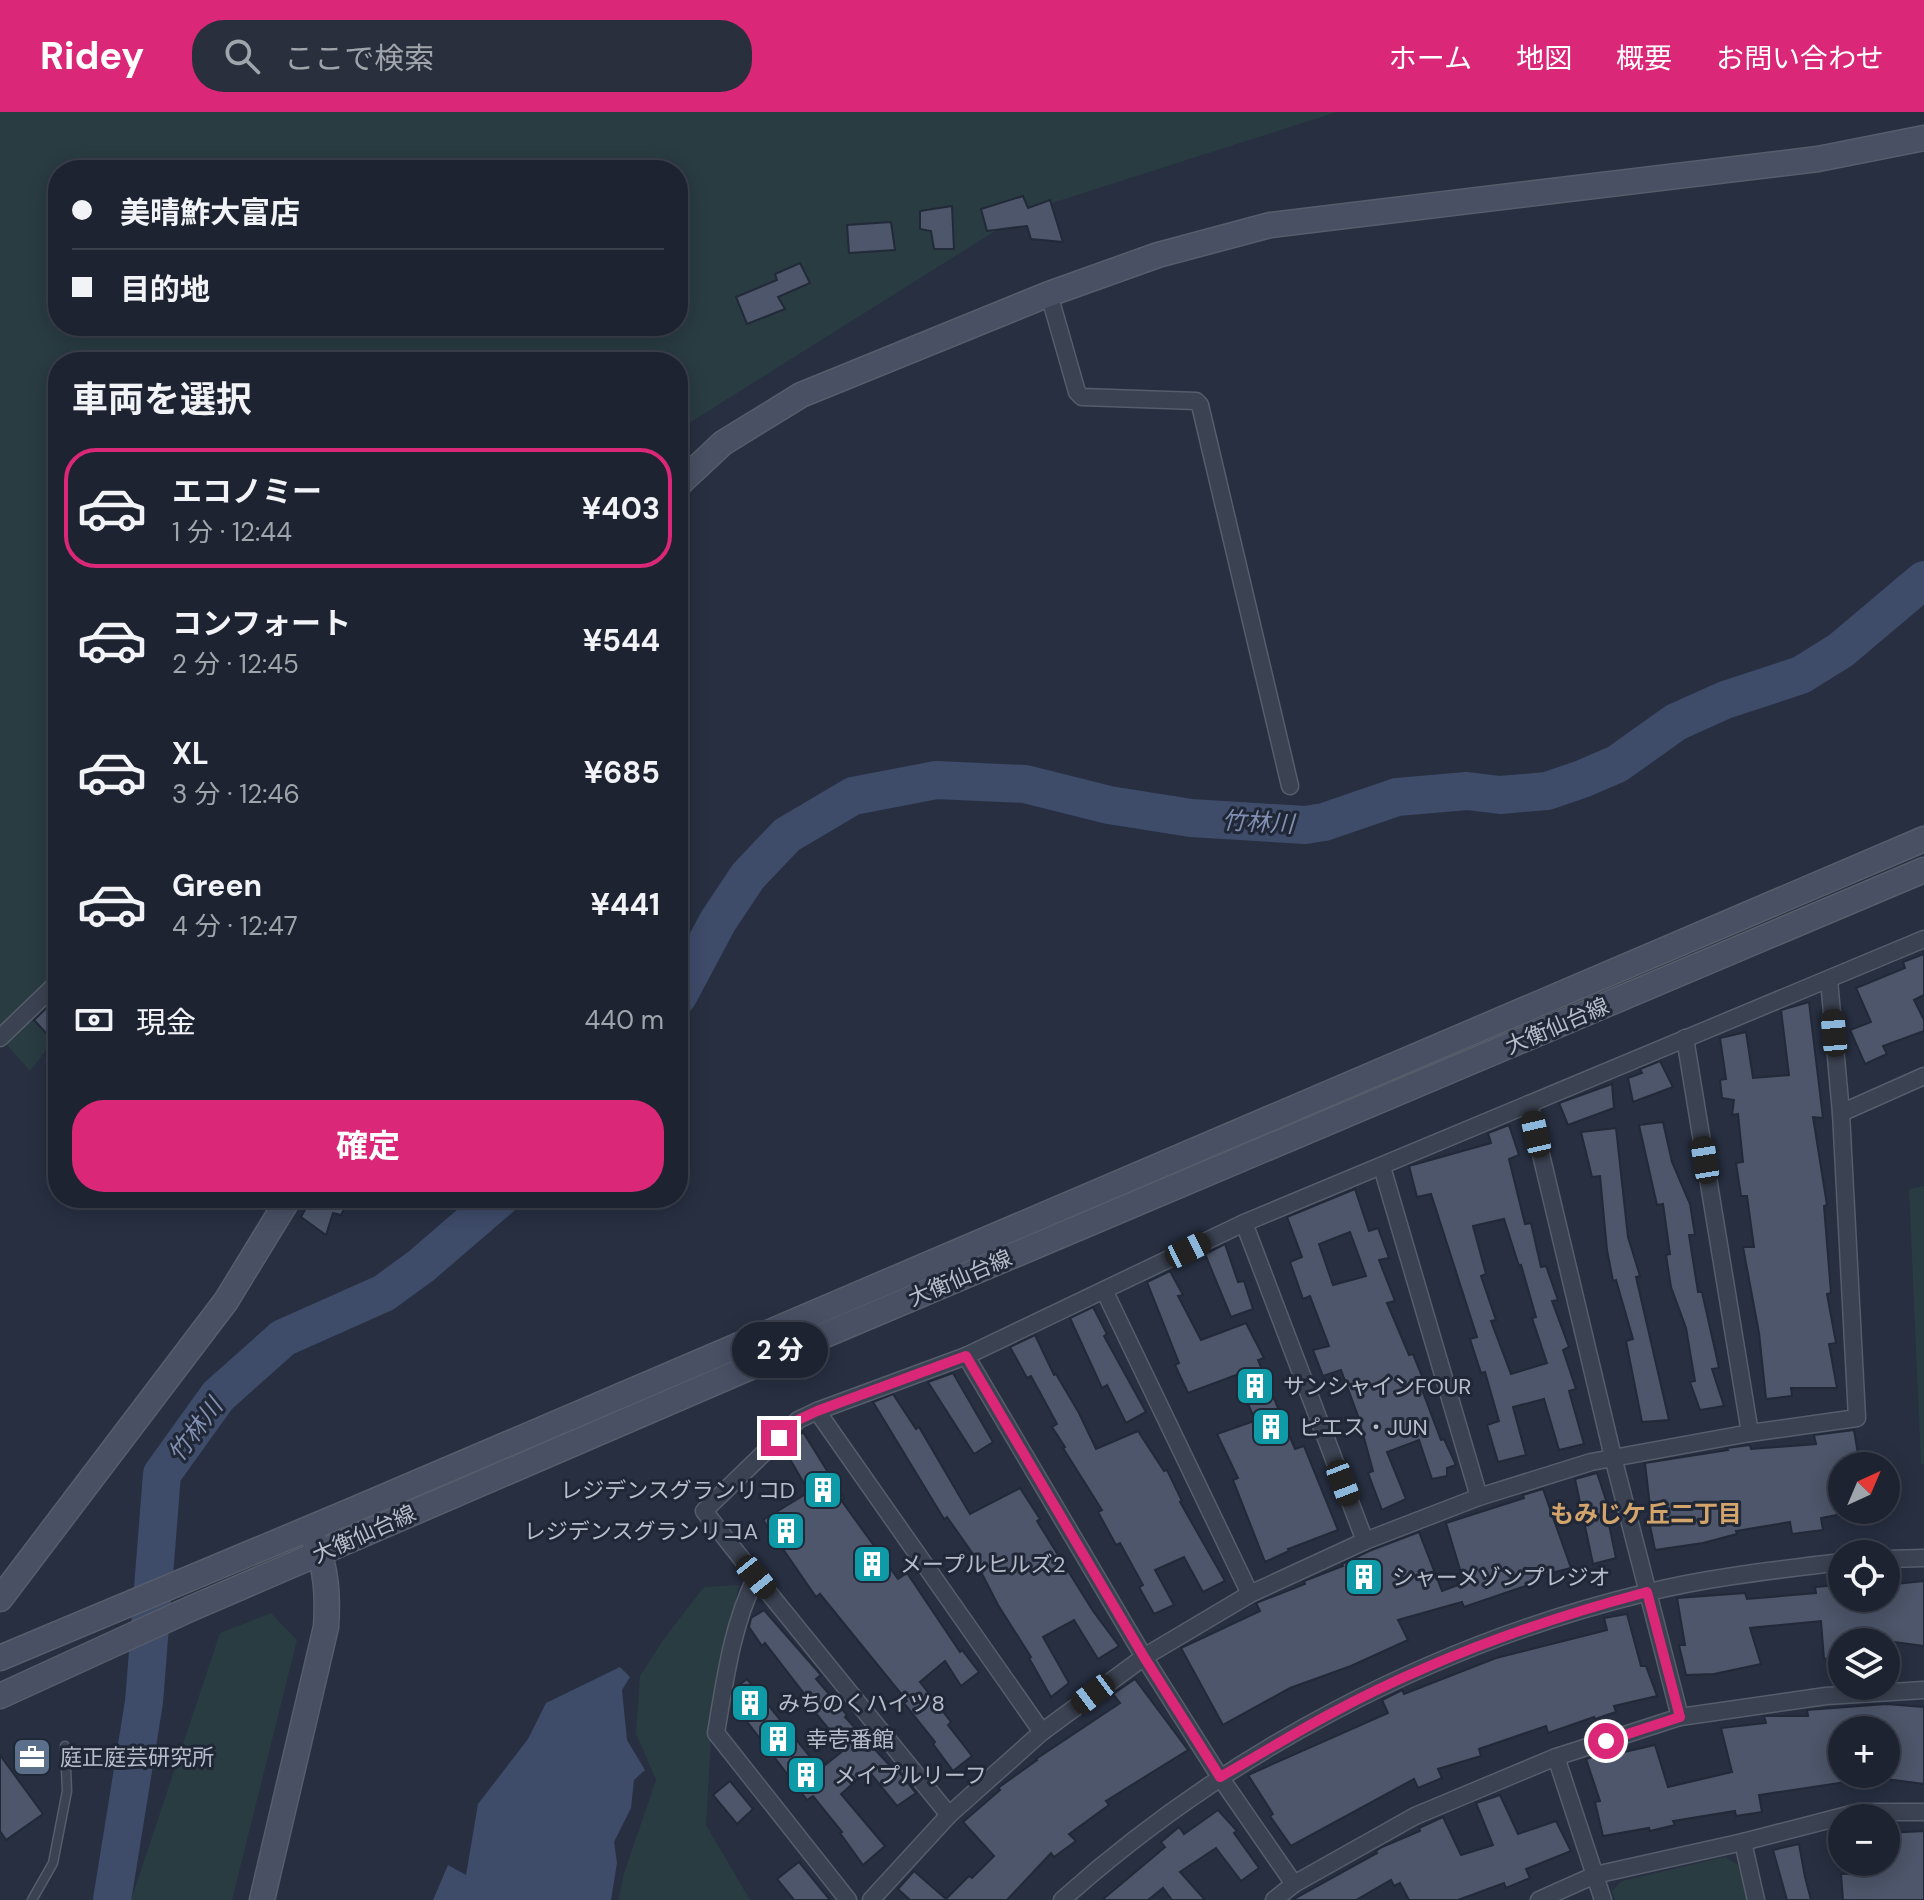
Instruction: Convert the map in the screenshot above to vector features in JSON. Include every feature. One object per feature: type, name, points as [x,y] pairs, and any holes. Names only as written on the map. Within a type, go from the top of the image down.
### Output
[{"type":"main road","points":[[688,476],[723,443],[801,395],[1049,294],[1158,255],[1270,225],[1818,159],[1924,138]]},
{"type":"main road","name":"大衡仙台線","points":[[0,1658],[1924,839]]},
{"type":"main road","name":"大衡仙台線","points":[[0,1696],[190,1609],[818,1338],[1924,870]]},
{"type":"main road","points":[[0,1599],[226,1301],[283,1208]]},
{"type":"main road","points":[[262,1900],[326,1627],[328,1594],[321,1554],[309,1529]]},
{"type":"street","points":[[1049,294],[1077,392],[1082,397],[1196,401],[1200,405],[1290,786]]},
{"type":"street","points":[[949,1815],[704,1511],[798,1420],[966,1356],[1244,1223],[1924,939]]},
{"type":"street","points":[[871,1900],[949,1815],[1042,1732],[1144,1657],[1250,1594],[1365,1541],[1479,1497],[1613,1457],[1857,1418],[1841,1113],[1829,980]]},
{"type":"street","points":[[0,1038],[48,992]]},
{"type":"street","points":[[1685,1038],[1750,1433]]},
{"type":"street","points":[[1841,1113],[1924,1076]]},
{"type":"street","points":[[1529,1104],[1613,1457],[1680,1717]]},
{"type":"street","points":[[1382,1167],[1479,1497]]},
{"type":"street","points":[[1244,1223],[1365,1541]]},
{"type":"street","points":[[1104,1290],[1250,1594]]},
{"type":"street","points":[[966,1356],[1144,1657],[1220,1777],[1294,1884]]},
{"type":"street","points":[[817,1411],[1042,1732]]},
{"type":"street","points":[[1900,1559],[1924,1558]]},
{"type":"street","points":[[1062,1900],[1114,1853],[1220,1777],[1333,1712],[1472,1648],[1557,1617],[1647,1592],[1754,1572],[1828,1564]]},
{"type":"street","points":[[756,1577],[746,1597],[728,1661],[716,1733],[848,1900]]},
{"type":"street","points":[[1274,1900],[1294,1884],[1415,1816],[1556,1757],[1680,1717],[1826,1696],[1924,1690]]},
{"type":"street","points":[[1556,1757],[1603,1900]]},
{"type":"street","points":[[1539,1900],[1595,1875],[1859,1812],[1924,1812]]},
{"type":"street","points":[[1743,1842],[1756,1900]]},
{"type":"lane","points":[[32,1900],[53,1863],[67,1791],[65,1746]]},
{"type":"shaded area","points":[[0,112],[1337,112],[1027,211],[688,424],[688,352],[48,352],[48,1048],[30,1071],[0,1037]]},
{"type":"shaded area","points":[[1924,1186],[1924,1464],[1921,1464],[1909,1189]]},
{"type":"shaded area","points":[[739,1585],[713,1705],[706,1825],[750,1900],[619,1900],[623,1876],[656,1780],[636,1733],[640,1676],[704,1587]]},
{"type":"shaded area","points":[[271,1613],[297,1640],[232,1900],[131,1900],[220,1633]]},
{"type":"shaded area","points":[[1725,1857],[1738,1865],[1748,1900],[1615,1900],[1612,1891],[1622,1881]]},
{"type":"water","points":[[620,1667],[630,1677],[622,1690],[627,1740],[645,1770],[634,1780],[631,1808],[614,1842],[617,1863],[611,1900],[433,1900],[448,1865],[466,1875],[478,1804],[528,1739],[546,1703]]},
{"type":"building","points":[[1023,196],[1028,208],[1050,200],[1063,242],[1031,239],[1027,226],[987,231],[981,209]]},
{"type":"building","points":[[952,206],[954,249],[934,249],[931,231],[920,229],[920,211]]},
{"type":"building","points":[[891,222],[895,250],[849,253],[847,225]]},
{"type":"building","points":[[800,263],[810,283],[778,297],[785,309],[747,324],[736,297],[777,280],[775,274]]},
{"type":"building","points":[[1924,954],[1924,995],[1914,1000],[1924,1020],[1924,1031],[1883,1046],[1887,1054],[1865,1064],[1850,1030],[1871,1022],[1856,988],[1905,968],[1903,962]]},
{"type":"building","points":[[1809,1002],[1823,1118],[1813,1117],[1827,1205],[1824,1206],[1831,1293],[1827,1294],[1836,1343],[1829,1344],[1837,1388],[1791,1388],[1792,1396],[1766,1399],[1759,1333],[1743,1247],[1754,1247],[1747,1196],[1741,1196],[1736,1163],[1743,1162],[1738,1114],[1732,1115],[1734,1100],[1722,1098],[1720,1080],[1726,1079],[1720,1038],[1746,1032],[1753,1078],[1789,1075],[1781,1010]]},
{"type":"building","points":[[48,1007],[48,1035],[34,1020]]},
{"type":"building","points":[[1660,1061],[1673,1087],[1633,1102],[1628,1078]]},
{"type":"building","points":[[1612,1084],[1614,1108],[1568,1125],[1559,1103]]},
{"type":"building","points":[[1663,1122],[1672,1162],[1690,1204],[1695,1235],[1689,1235],[1698,1292],[1702,1292],[1719,1368],[1712,1369],[1724,1406],[1700,1410],[1690,1382],[1695,1381],[1686,1328],[1671,1287],[1663,1204],[1657,1205],[1639,1125]]},
{"type":"building","points":[[1509,1125],[1519,1155],[1509,1159],[1525,1224],[1531,1223],[1541,1267],[1546,1266],[1558,1300],[1552,1301],[1569,1347],[1563,1350],[1576,1389],[1569,1391],[1584,1444],[1559,1450],[1544,1399],[1513,1407],[1526,1455],[1498,1462],[1487,1425],[1499,1421],[1485,1372],[1481,1373],[1470,1339],[1477,1337],[1431,1194],[1417,1197],[1409,1166],[1491,1143],[1488,1133]],"holes":[[[1504,1219],[1547,1363],[1511,1374],[1491,1321],[1496,1320],[1481,1276],[1486,1274],[1473,1226]]]},
{"type":"building","points":[[1616,1128],[1628,1237],[1640,1276],[1636,1277],[1669,1420],[1642,1422],[1626,1341],[1633,1339],[1616,1280],[1613,1281],[1607,1250],[1600,1176],[1592,1177],[1581,1132]]},
{"type":"building","points":[[1355,1189],[1369,1231],[1378,1228],[1389,1258],[1379,1260],[1395,1301],[1387,1303],[1426,1386],[1421,1387],[1441,1440],[1444,1439],[1456,1465],[1447,1468],[1447,1476],[1432,1479],[1419,1440],[1387,1452],[1406,1499],[1382,1510],[1368,1473],[1373,1471],[1358,1416],[1341,1370],[1323,1376],[1313,1350],[1329,1346],[1310,1296],[1303,1299],[1290,1262],[1302,1257],[1287,1217]],"holes":[[[1350,1232],[1366,1276],[1333,1285],[1319,1244]]]},
{"type":"building","points":[[306,1208],[345,1208],[341,1215],[333,1213],[326,1235],[301,1217]]},
{"type":"building","points":[[1225,1244],[1238,1282],[1244,1281],[1253,1309],[1231,1317],[1205,1254]]},
{"type":"building","points":[[1170,1271],[1183,1295],[1178,1296],[1201,1340],[1246,1323],[1264,1358],[1258,1360],[1295,1449],[1304,1446],[1338,1530],[1288,1549],[1265,1562],[1233,1480],[1238,1478],[1217,1434],[1254,1421],[1252,1413],[1236,1375],[1188,1393],[1175,1365],[1179,1363],[1147,1282]]},
{"type":"building","points":[[1093,1307],[1107,1334],[1104,1336],[1146,1412],[1126,1423],[1107,1385],[1102,1388],[1070,1318]]},
{"type":"building","points":[[1035,1335],[1096,1449],[1138,1431],[1164,1471],[1167,1470],[1180,1502],[1225,1581],[1203,1592],[1184,1557],[1155,1570],[1174,1605],[1154,1614],[1139,1587],[1143,1585],[1120,1543],[1116,1545],[1098,1512],[1102,1510],[1052,1427],[1057,1424],[1031,1376],[1027,1378],[1010,1347]]},
{"type":"building","points":[[953,1373],[993,1442],[974,1454],[928,1382]]},
{"type":"building","points":[[893,1394],[916,1429],[919,1427],[970,1514],[1020,1488],[1093,1611],[1119,1646],[1098,1659],[1074,1620],[1043,1637],[1069,1683],[1051,1697],[1031,1657],[998,1605],[979,1568],[982,1567],[947,1517],[944,1519],[873,1402]]},
{"type":"building","points":[[1854,1430],[1858,1452],[1828,1452],[1828,1517],[1821,1518],[1823,1530],[1792,1534],[1790,1522],[1736,1531],[1737,1534],[1703,1543],[1655,1550],[1648,1516],[1651,1515],[1645,1463],[1750,1445],[1751,1449],[1816,1444],[1814,1435]]},
{"type":"building","points":[[803,1432],[844,1498],[841,1500],[898,1579],[907,1573],[960,1652],[962,1650],[979,1672],[961,1686],[945,1661],[920,1682],[972,1756],[953,1771],[904,1703],[907,1701],[820,1594],[816,1597],[763,1520],[809,1492],[784,1449]]},
{"type":"building","points":[[1597,1473],[1609,1509],[1606,1510],[1616,1558],[1593,1564],[1575,1479]]},
{"type":"building","points":[[1543,1489],[1571,1568],[1535,1577],[1537,1582],[1464,1607],[1462,1602],[1398,1620],[1408,1640],[1351,1666],[1290,1688],[1223,1725],[1181,1648],[1260,1611],[1256,1603],[1305,1584],[1304,1581],[1343,1566],[1369,1551],[1419,1532],[1442,1591],[1464,1583],[1446,1523]]},
{"type":"building","points":[[1924,1581],[1924,1646],[1900,1643],[1900,1628],[1828,1628],[1828,1659],[1824,1659],[1821,1621],[1750,1628],[1761,1664],[1714,1674],[1686,1675],[1679,1645],[1685,1645],[1677,1598],[1745,1593],[1747,1599],[1816,1593],[1815,1587],[1828,1586],[1828,1612],[1900,1612],[1900,1584]]},
{"type":"building","points":[[764,1610],[821,1675],[816,1679],[847,1715],[845,1717],[916,1793],[897,1806],[868,1770],[841,1794],[885,1846],[863,1865],[842,1832],[813,1796],[807,1800],[732,1702],[734,1689],[747,1679],[820,1769],[845,1749],[765,1643],[762,1646],[749,1627],[751,1618]]},
{"type":"building","points":[[1627,1614],[1641,1666],[1646,1666],[1657,1696],[1614,1706],[1616,1712],[1548,1733],[1546,1726],[1479,1749],[1481,1756],[1438,1769],[1442,1778],[1418,1788],[1414,1779],[1291,1846],[1270,1816],[1273,1814],[1248,1775],[1388,1713],[1382,1700],[1402,1690],[1404,1694],[1496,1658],[1607,1630],[1604,1618]]},
{"type":"building","points":[[1135,1679],[1188,1750],[1106,1801],[1109,1805],[1069,1834],[1076,1841],[1054,1857],[1051,1853],[1007,1900],[910,1900],[898,1889],[914,1871],[946,1899],[969,1876],[972,1878],[994,1856],[963,1822],[1000,1790],[998,1788],[1036,1759],[1120,1703],[1113,1694]]},
{"type":"building","points":[[1886,1704],[1924,1707],[1924,1784],[1900,1781],[1900,1716],[1828,1716],[1828,1785],[1759,1795],[1762,1812],[1736,1816],[1735,1811],[1673,1821],[1675,1825],[1650,1831],[1649,1828],[1603,1836],[1595,1802],[1600,1801],[1586,1759],[1610,1751],[1611,1755],[1655,1745],[1668,1787],[1732,1772],[1721,1728],[1766,1723],[1764,1716],[1808,1716],[1807,1710]]},
{"type":"building","points":[[0,1755],[43,1814],[6,1840],[0,1831]]},
{"type":"building","points":[[730,1781],[753,1809],[737,1824],[713,1795]]},
{"type":"building","points":[[1500,1795],[1518,1834],[1556,1821],[1571,1851],[1526,1869],[1530,1878],[1506,1888],[1504,1883],[1458,1900],[1409,1900],[1400,1883],[1394,1886],[1391,1880],[1356,1900],[1292,1900],[1377,1853],[1382,1847],[1420,1831],[1419,1828],[1443,1817],[1461,1855],[1493,1845],[1476,1803]]},
{"type":"building","points":[[1218,1810],[1237,1831],[1234,1833],[1259,1868],[1241,1881],[1216,1848],[1180,1872],[1205,1900],[1172,1900],[1163,1888],[1148,1900],[1102,1900],[1165,1847],[1161,1842],[1179,1827],[1184,1834]]},
{"type":"building","points":[[1924,1831],[1924,1900],[1843,1900],[1841,1876],[1900,1876],[1900,1832]]},
{"type":"building","points":[[1799,1844],[1811,1900],[1787,1900],[1773,1850]]},
{"type":"building","points":[[799,1862],[830,1900],[794,1900],[777,1879]]},
{"type":"waterway","name":"竹林川","points":[[688,977],[718,921],[748,876],[787,835],[853,796],[936,780],[1025,784],[1109,805],[1191,818],[1305,825],[1324,822],[1397,797],[1467,791],[1500,795],[1547,791],[1617,764],[1676,722],[1725,700],[1801,675],[1841,650],[1924,580]]},
{"type":"waterway","name":"竹林川","points":[[112,1900],[144,1702],[162,1474],[218,1396],[283,1338],[384,1293],[421,1266],[488,1208]]},
{"type":"place","name":"サンシャインFOUR","points":[[1255,1386]]},
{"type":"place","name":"ピエス・JUN","points":[[1271,1427]]},
{"type":"place","name":"レジデンスグランリコD","points":[[823,1490]]},
{"type":"place","name":"レジデンスグランリコA","points":[[786,1531]]},
{"type":"place","name":"メープルヒルズ2","points":[[872,1564]]},
{"type":"place","name":"シャーメゾンプレジオ","points":[[1364,1577]]},
{"type":"place","name":"みちのくハイツ8","points":[[750,1703]]},
{"type":"place","name":"幸壱番館","points":[[778,1739]]},
{"type":"place","name":"庭正庭芸研究所","points":[[32,1757]]},
{"type":"place","name":"メイプルリーフ","points":[[806,1775]]},
{"type":"district","name":"もみじケ丘二丁目","points":[[1646,1513]]},
{"type":"route","points":[[779,1438],[798,1420],[817,1411],[966,1356],[1144,1657],[1220,1777],[1333,1712],[1486,1642],[1557,1617],[1647,1592],[1680,1717],[1606,1741]]}]
